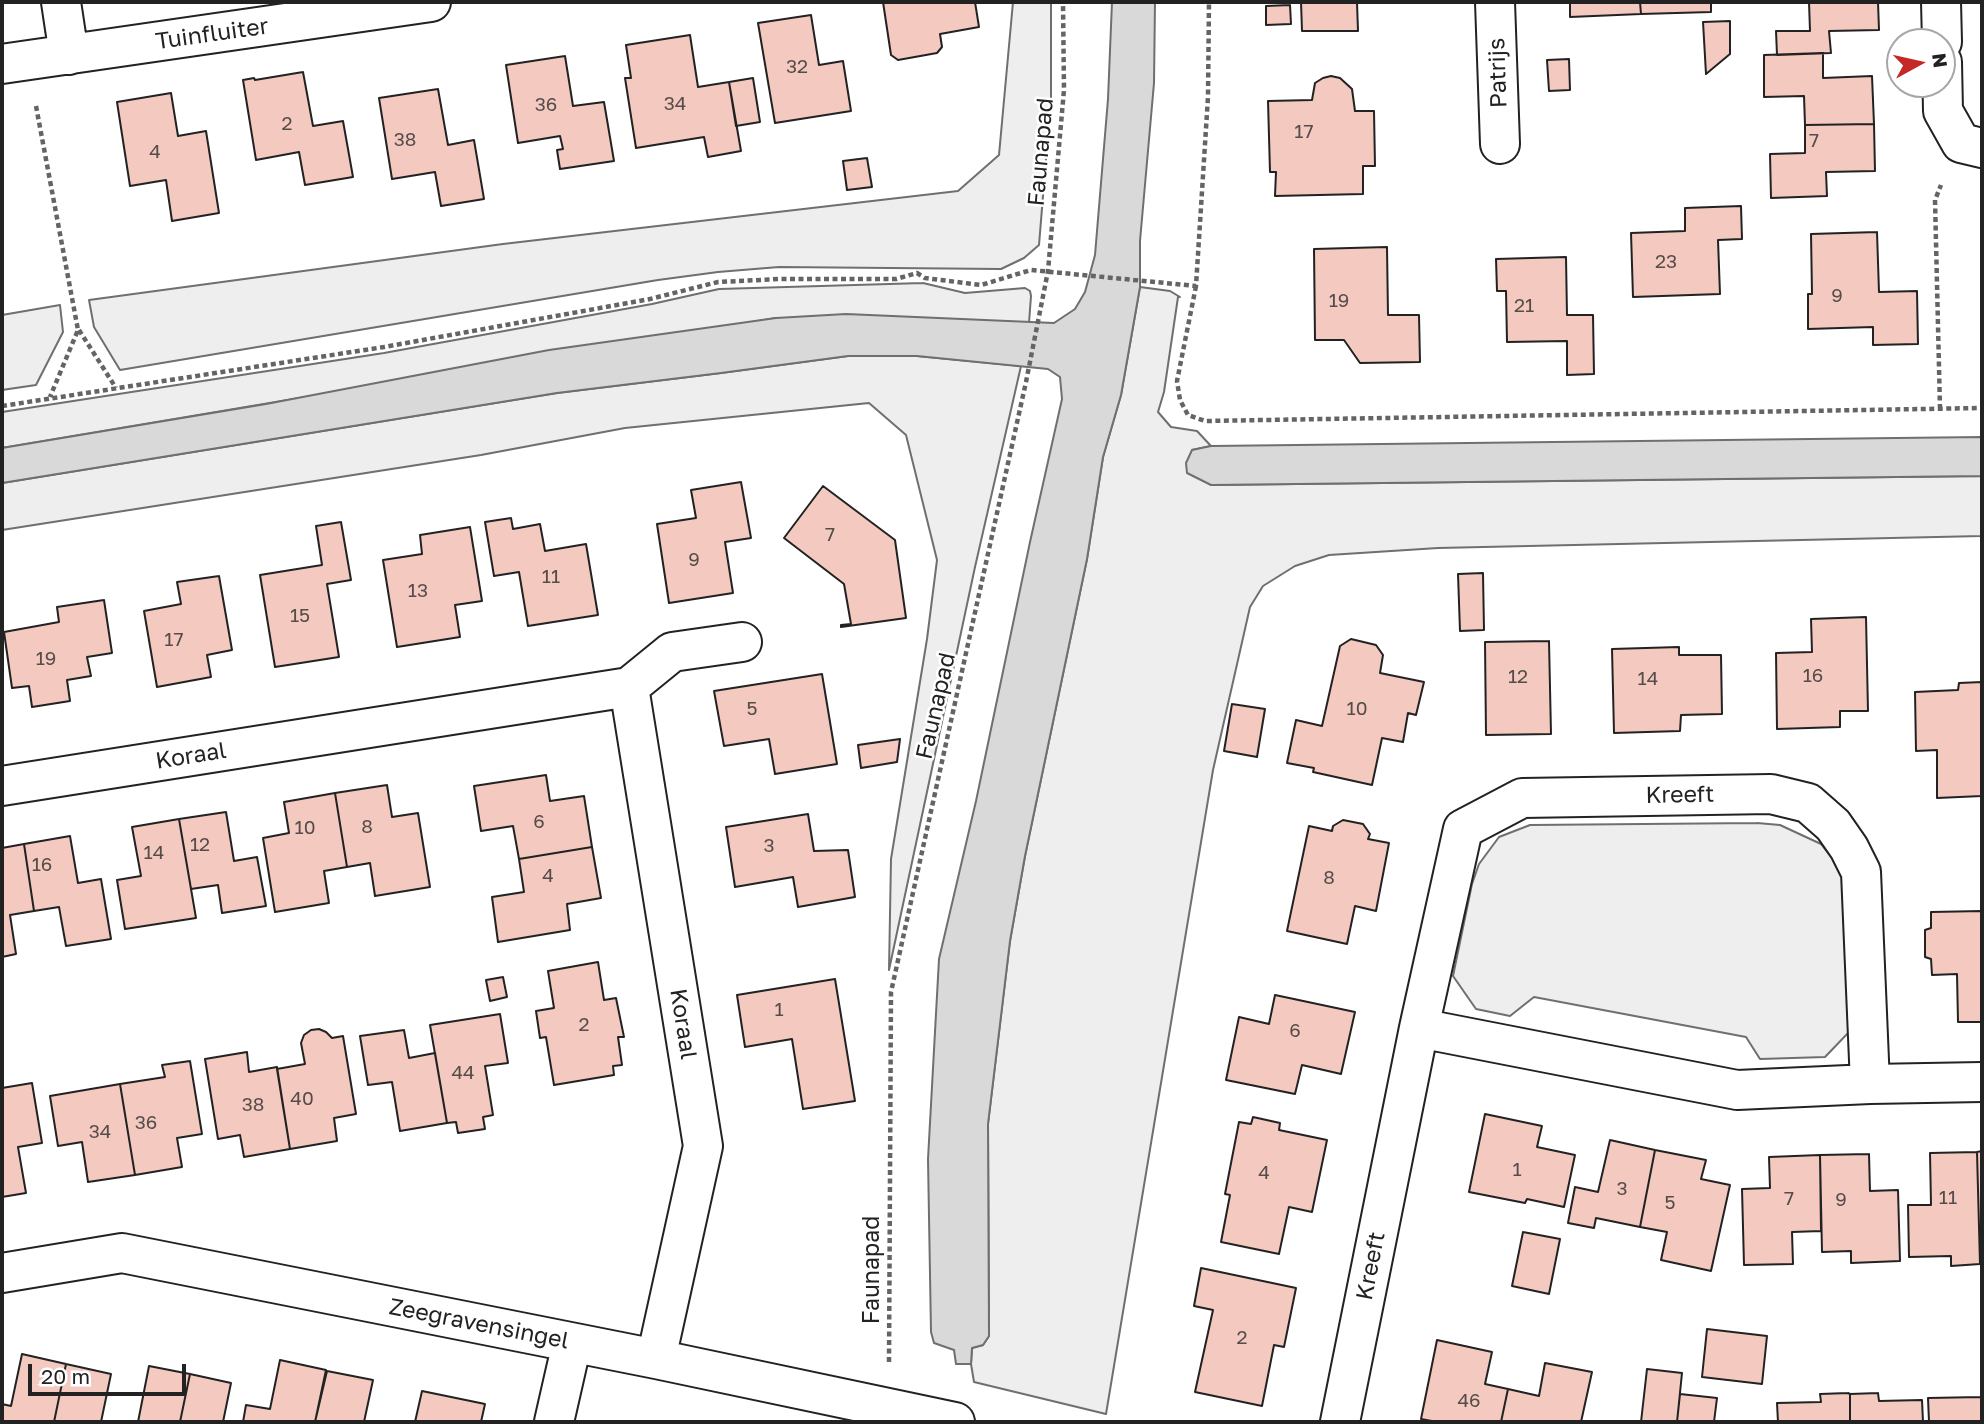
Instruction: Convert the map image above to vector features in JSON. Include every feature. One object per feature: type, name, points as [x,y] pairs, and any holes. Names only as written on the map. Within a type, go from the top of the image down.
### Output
[{"type":"street","points":[[61,2],[69,55]]},
{"type":"street","name":"Tuinfluiter","points":[[15,63],[340,8],[431,2]]},
{"type":"street","name":"Patrijs","points":[[1495,2],[1500,144]]},
{"type":"street","points":[[1941,2],[1942,28]]},
{"type":"street","points":[[1943,98],[1943,111],[1971,146]]},
{"type":"street","points":[[629,687],[672,652],[742,642]]},
{"type":"street","name":"Koraal","points":[[2,786],[629,687],[703,1146],[656,1359]]},
{"type":"street","name":"Kreeft","points":[[1340,1422],[1419,1028],[1463,829],[1522,798],[1772,793],[1808,803],[1833,825],[1861,872],[1870,1084]]},
{"type":"street","points":[[1419,1028],[1737,1090],[1982,1082]]},
{"type":"street","name":"Zeegravensingel","points":[[2,1273],[122,1253],[656,1359],[955,1422]]},
{"type":"street","points":[[554,1422],[572,1343]]},
{"type":"path","name":"Faunapad","points":[[889,1409],[891,992],[1041,313],[1048,271],[1064,90],[1063,2]]},
{"type":"path","points":[[1209,2],[1208,97],[1196,285],[1177,381],[1180,400],[1188,415],[1205,421],[1982,408]]},
{"type":"path","points":[[15,63],[78,330],[116,388]]},
{"type":"path","points":[[1940,409],[1935,200],[1971,146]]},
{"type":"path","points":[[2,406],[384,347],[650,299],[718,282],[896,279],[917,273],[925,278],[981,285],[1031,270],[1196,285]]},
{"type":"path","points":[[50,397],[78,330]]},
{"type":"shaded area","points":[[1013,2],[1051,2],[1051,98],[1039,245],[1024,258],[1001,269],[779,267],[718,272],[120,370],[94,327],[89,300],[503,244],[958,191],[999,155]]},
{"type":"shaded area","points":[[1112,2],[1155,2],[1154,83],[1140,241],[1140,287],[1121,395],[1103,457],[1087,559],[1010,941],[988,1124],[989,1336],[983,1345],[972,1348],[971,1364],[956,1364],[954,1350],[934,1343],[931,1332],[928,1159],[939,959],[976,801],[1062,399],[1060,377],[1048,369],[917,356],[848,356],[557,393],[2,483],[2,448],[266,404],[549,350],[776,318],[846,314],[1054,323],[1075,309],[1085,292],[1095,255],[1108,99]]},
{"type":"shaded area","points":[[923,283],[965,293],[1025,288],[1030,291],[1031,296],[1029,323],[776,318],[2,448],[2,412],[384,353],[652,304],[719,289]]},
{"type":"shaded area","points":[[1140,287],[1170,291],[1180,297],[1164,392],[1158,412],[1171,427],[1197,431],[1211,446],[1192,450],[1211,485],[1982,476],[1982,536],[1438,548],[1329,555],[1295,566],[1263,586],[1250,607],[1213,770],[1106,1414],[974,1382],[971,1364],[972,1348],[983,1345],[989,1336],[988,1124],[1010,941],[1087,559],[1103,457],[1121,395]]},
{"type":"shaded area","points":[[60,305],[63,332],[36,385],[2,390],[2,315]]},
{"type":"shaded area","points":[[848,356],[917,356],[1021,366],[889,970],[891,859],[927,639],[937,560],[906,435],[869,403],[625,428],[481,455],[2,530],[2,483],[557,393]]},
{"type":"shaded area","points":[[1982,437],[1982,476],[1211,485],[1187,473],[1186,463],[1192,450],[1211,446]]},
{"type":"shaded area","points":[[1530,825],[1780,825],[1821,844],[1840,868],[1850,894],[1850,1031],[1825,1057],[1760,1059],[1746,1037],[1534,997],[1510,1016],[1476,1009],[1453,976],[1472,884],[1479,864],[1499,837]]},
{"type":"building","points":[[883,2],[975,2],[979,27],[940,34],[942,47],[937,53],[898,60],[891,55]]},
{"type":"building","points":[[1301,2],[1357,2],[1358,31],[1302,31]]},
{"type":"building","points":[[1570,2],[1640,2],[1641,14],[1570,17]]},
{"type":"building","points":[[1640,2],[1711,2],[1711,12],[1641,14]]},
{"type":"building","points":[[1809,2],[1878,2],[1879,30],[1829,31],[1831,53],[1777,55],[1776,31],[1810,31]]},
{"type":"building","points":[[1290,5],[1291,24],[1266,25],[1266,6]]},
{"type":"building","points":[[811,15],[819,65],[843,61],[851,111],[775,123],[758,23]]},
{"type":"building","points":[[1730,21],[1730,54],[1706,74],[1703,22]]},
{"type":"building","points":[[690,35],[698,87],[729,82],[741,151],[708,157],[704,137],[636,148],[625,78],[631,78],[626,45]]},
{"type":"building","points":[[1823,53],[1823,78],[1872,76],[1874,124],[1805,125],[1804,96],[1764,97],[1764,55]]},
{"type":"building","points":[[565,56],[573,106],[604,102],[614,161],[560,169],[557,150],[563,149],[560,136],[518,143],[506,65]]},
{"type":"building","points":[[1569,59],[1570,90],[1549,91],[1547,60]]},
{"type":"building","points":[[303,72],[313,126],[343,121],[353,177],[305,185],[299,152],[256,160],[243,80]]},
{"type":"building","points":[[1331,76],[1340,78],[1352,89],[1355,111],[1374,111],[1375,166],[1363,166],[1363,194],[1275,196],[1276,172],[1270,172],[1268,101],[1312,100],[1315,83]]},
{"type":"building","points":[[753,78],[760,122],[736,126],[729,82]]},
{"type":"building","points":[[438,89],[448,145],[474,140],[484,199],[441,206],[435,172],[392,179],[379,98]]},
{"type":"building","points":[[171,93],[178,136],[206,131],[219,213],[172,221],[166,180],[130,186],[117,102]]},
{"type":"building","points":[[1874,124],[1875,171],[1826,172],[1827,196],[1771,198],[1770,154],[1805,153],[1805,125]]},
{"type":"building","points":[[867,158],[872,187],[847,190],[843,161]]},
{"type":"building","points":[[1741,206],[1742,239],[1718,240],[1720,294],[1633,297],[1631,233],[1685,231],[1685,208]]},
{"type":"building","points":[[1877,232],[1879,292],[1917,291],[1918,344],[1873,345],[1873,327],[1808,329],[1808,294],[1812,294],[1811,234]]},
{"type":"building","points":[[1387,247],[1388,315],[1419,315],[1420,362],[1360,363],[1344,340],[1315,340],[1314,249]]},
{"type":"building","points":[[1566,257],[1567,315],[1593,315],[1594,374],[1567,375],[1567,341],[1507,342],[1506,291],[1497,291],[1496,259]]},
{"type":"building","points":[[741,482],[751,538],[725,542],[733,593],[669,603],[657,524],[696,518],[691,490]]},
{"type":"building","points":[[823,486],[895,540],[906,618],[841,627],[851,624],[844,584],[784,538]]},
{"type":"building","points":[[511,518],[513,529],[540,524],[545,551],[586,544],[598,615],[528,626],[519,572],[494,576],[485,522]]},
{"type":"building","points":[[341,522],[351,580],[327,584],[339,657],[275,667],[260,575],[322,565],[316,526]]},
{"type":"building","points":[[470,527],[482,601],[455,605],[460,637],[397,647],[383,560],[422,554],[420,535]]},
{"type":"building","points":[[1483,573],[1484,630],[1460,631],[1458,574]]},
{"type":"building","points":[[219,576],[232,650],[207,655],[211,677],[157,687],[144,611],[181,604],[177,582]]},
{"type":"building","points":[[104,600],[112,653],[87,657],[91,676],[67,680],[70,701],[32,707],[29,686],[12,688],[4,632],[59,622],[57,607]]},
{"type":"building","points":[[1866,617],[1868,711],[1840,711],[1840,727],[1777,729],[1776,653],[1812,652],[1811,619]]},
{"type":"building","points":[[1351,639],[1376,645],[1383,655],[1380,673],[1424,682],[1416,715],[1408,713],[1403,742],[1382,738],[1372,785],[1313,772],[1314,768],[1287,763],[1296,720],[1322,726],[1340,646]]},
{"type":"building","points":[[1549,641],[1551,734],[1486,735],[1485,642]]},
{"type":"building","points":[[1679,647],[1679,655],[1721,655],[1722,714],[1681,715],[1680,731],[1614,733],[1612,649]]},
{"type":"building","points":[[822,674],[837,764],[775,774],[769,739],[724,746],[714,691]]},
{"type":"building","points":[[1982,682],[1982,796],[1937,798],[1937,750],[1916,751],[1915,692],[1958,690],[1959,683]]},
{"type":"building","points":[[1232,704],[1265,709],[1257,757],[1224,751]]},
{"type":"building","points":[[900,739],[897,762],[861,768],[858,745]]},
{"type":"building","points":[[546,775],[550,801],[584,796],[592,847],[519,859],[513,826],[481,831],[474,786]]},
{"type":"building","points":[[387,785],[392,817],[418,813],[430,887],[375,896],[370,863],[347,867],[335,793]]},
{"type":"building","points":[[335,793],[347,867],[324,871],[329,903],[275,912],[263,838],[289,833],[284,802]]},
{"type":"building","points":[[226,812],[234,861],[257,857],[266,906],[222,913],[218,885],[191,889],[179,819]]},
{"type":"building","points":[[808,814],[814,851],[848,850],[855,897],[798,907],[793,877],[735,887],[726,827]]},
{"type":"building","points":[[179,819],[196,918],[125,929],[117,880],[141,876],[132,827]]},
{"type":"building","points":[[1343,820],[1363,824],[1370,834],[1368,839],[1389,843],[1376,911],[1355,906],[1347,944],[1287,931],[1309,826],[1332,831],[1333,826]]},
{"type":"building","points":[[70,836],[78,883],[101,879],[111,939],[66,946],[59,907],[34,911],[24,844]]},
{"type":"building","points":[[24,844],[34,911],[10,915],[16,954],[2,957],[2,848]]},
{"type":"building","points":[[592,847],[601,898],[567,904],[570,930],[498,942],[492,897],[524,892],[519,859]]},
{"type":"building","points":[[1982,911],[1982,1022],[1958,1022],[1957,974],[1932,975],[1931,959],[1925,957],[1925,930],[1931,928],[1931,912]]},
{"type":"building","points":[[598,962],[604,1000],[616,998],[624,1037],[618,1037],[622,1065],[613,1066],[614,1075],[554,1085],[546,1037],[540,1038],[536,1011],[554,1008],[548,971]]},
{"type":"building","points":[[503,977],[507,997],[490,1001],[486,980]]},
{"type":"building","points":[[835,979],[855,1101],[803,1109],[792,1039],[745,1047],[737,995]]},
{"type":"building","points":[[1275,995],[1355,1012],[1341,1074],[1302,1065],[1295,1094],[1226,1080],[1239,1017],[1269,1024]]},
{"type":"building","points":[[500,1014],[508,1063],[485,1066],[493,1115],[483,1117],[485,1129],[458,1133],[456,1122],[447,1123],[430,1025]]},
{"type":"building","points":[[319,1029],[332,1038],[343,1036],[356,1114],[334,1118],[337,1141],[290,1149],[277,1069],[305,1064],[301,1043],[304,1035]]},
{"type":"building","points":[[404,1030],[409,1058],[435,1053],[447,1123],[400,1131],[392,1082],[368,1085],[360,1036]]},
{"type":"building","points":[[247,1052],[249,1072],[277,1067],[290,1149],[244,1157],[240,1135],[218,1139],[205,1059]]},
{"type":"building","points":[[190,1061],[202,1134],[177,1138],[182,1167],[135,1175],[120,1084],[165,1077],[162,1065]]},
{"type":"building","points":[[32,1083],[42,1143],[18,1147],[26,1193],[2,1197],[2,1088]]},
{"type":"building","points":[[120,1084],[135,1175],[88,1182],[82,1142],[58,1146],[50,1096]]},
{"type":"building","points":[[1485,1114],[1542,1126],[1537,1147],[1575,1155],[1564,1207],[1527,1199],[1525,1203],[1469,1192]]},
{"type":"building","points":[[1253,1117],[1280,1123],[1279,1130],[1327,1140],[1312,1212],[1289,1207],[1279,1254],[1221,1242],[1230,1195],[1225,1194],[1239,1122],[1251,1124]]},
{"type":"building","points":[[1610,1140],[1655,1150],[1640,1227],[1596,1218],[1594,1228],[1568,1223],[1575,1187],[1598,1192]]},
{"type":"building","points":[[1655,1150],[1706,1160],[1701,1179],[1730,1185],[1711,1271],[1661,1260],[1667,1232],[1640,1227]]},
{"type":"building","points":[[1982,1151],[1982,1256],[1980,1264],[1977,1152]]},
{"type":"building","points":[[1977,1152],[1980,1264],[1951,1266],[1951,1256],[1909,1257],[1908,1205],[1931,1205],[1930,1153]]},
{"type":"building","points":[[1869,1154],[1870,1191],[1898,1190],[1900,1261],[1851,1263],[1851,1251],[1822,1252],[1820,1155]]},
{"type":"building","points":[[1820,1155],[1821,1231],[1792,1232],[1793,1264],[1744,1265],[1742,1189],[1770,1188],[1769,1157]]},
{"type":"building","points":[[1523,1232],[1560,1239],[1549,1294],[1512,1286]]},
{"type":"building","points":[[1201,1268],[1296,1288],[1284,1347],[1274,1345],[1262,1406],[1195,1392],[1213,1310],[1194,1306]]},
{"type":"building","points":[[1707,1329],[1767,1336],[1762,1384],[1702,1377]]},
{"type":"building","points":[[1437,1340],[1492,1352],[1485,1384],[1508,1389],[1501,1422],[1437,1422],[1421,1419]]},
{"type":"building","points":[[22,1354],[66,1364],[54,1422],[2,1422],[2,1404],[11,1406]]},
{"type":"building","points":[[280,1360],[326,1370],[315,1422],[243,1422],[246,1405],[270,1409]]},
{"type":"building","points":[[1545,1363],[1592,1372],[1581,1422],[1501,1422],[1508,1389],[1539,1396]]},
{"type":"building","points":[[66,1364],[111,1374],[101,1422],[54,1422]]},
{"type":"building","points":[[149,1366],[190,1374],[180,1422],[138,1422]]},
{"type":"building","points":[[1647,1369],[1682,1373],[1677,1422],[1641,1422]]},
{"type":"building","points":[[327,1371],[373,1380],[364,1422],[315,1422]]},
{"type":"building","points":[[190,1374],[231,1383],[223,1422],[180,1422]]},
{"type":"building","points":[[422,1391],[485,1404],[481,1422],[415,1422]]},
{"type":"building","points":[[1848,1393],[1850,1422],[1778,1422],[1777,1403],[1821,1402],[1820,1394]]},
{"type":"building","points":[[1878,1393],[1879,1401],[1922,1400],[1923,1422],[1850,1422],[1850,1394]]},
{"type":"building","points":[[1680,1394],[1717,1398],[1714,1422],[1677,1422]]},
{"type":"building","points":[[1981,1397],[1982,1422],[1929,1422],[1928,1398]]}]
